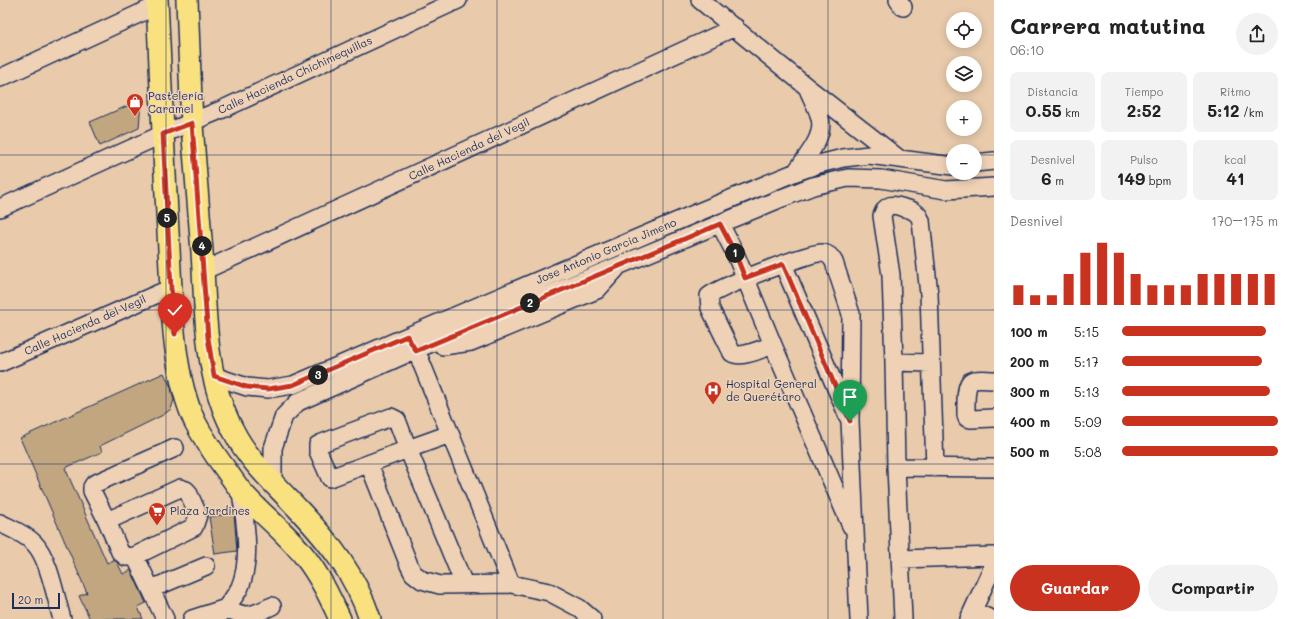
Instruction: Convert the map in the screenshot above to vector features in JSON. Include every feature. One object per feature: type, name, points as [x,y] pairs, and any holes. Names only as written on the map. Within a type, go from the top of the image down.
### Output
[{"type":"main road","points":[[187,0],[192,123],[208,338],[214,376],[220,398],[233,430],[251,459],[324,537],[337,554],[360,591],[370,619]]},
{"type":"main road","points":[[157,2],[171,288],[180,376],[195,421],[207,442],[242,492],[306,558],[321,582],[340,619]]},
{"type":"street","name":"Calle Hacienda Chichimequillas","points":[[0,208],[163,134],[192,123],[458,0]]},
{"type":"street","points":[[700,0],[807,87],[898,158]]},
{"type":"street","points":[[0,78],[157,2]]},
{"type":"street","name":"Calle Hacienda del Vegil","points":[[203,271],[735,27]]},
{"type":"street","points":[[796,172],[820,134],[820,119],[807,87]]},
{"type":"street","name":"Jose Antonio Garcia Jimeno","points":[[214,376],[247,387],[268,389],[293,385],[701,211],[796,172],[843,158],[869,155],[946,165]]},
{"type":"street","points":[[982,162],[994,161]]},
{"type":"street","name":"Jose Antonio Garcia Jimeno","points":[[273,483],[273,448],[284,416],[298,402],[419,349],[720,224],[813,186],[848,178],[881,179],[946,190],[994,186]]},
{"type":"street","points":[[903,619],[896,467],[891,275],[882,216],[888,206],[895,205],[911,210],[918,214],[921,221],[928,294],[935,468]]},
{"type":"street","points":[[720,224],[735,253],[773,345],[856,536]]},
{"type":"street","points":[[773,345],[741,355],[732,353],[710,308],[708,300],[709,296],[745,278],[783,264],[819,253],[824,253],[832,258],[834,262],[851,314],[850,421],[859,619]]},
{"type":"street","points":[[783,264],[850,421]]},
{"type":"street","name":"Calle Hacienda del Vegil","points":[[0,363],[171,288]]},
{"type":"street","points":[[407,336],[419,349],[450,434],[511,584]]},
{"type":"street","points":[[894,362],[931,363]]},
{"type":"street","points":[[326,371],[334,387]]},
{"type":"street","points":[[994,380],[972,380],[968,383],[966,415],[967,418],[971,419],[994,418]]},
{"type":"street","points":[[450,434],[408,449],[330,478],[318,451],[318,445],[391,417],[397,420],[408,449],[464,584]]},
{"type":"street","points":[[107,521],[177,489],[183,488],[186,490],[198,515],[194,527],[135,556],[126,557],[120,552],[107,521],[93,495],[92,487],[94,484],[175,448]]},
{"type":"street","points":[[369,464],[413,573],[422,580],[440,585],[511,584],[549,592],[579,608],[592,619]]},
{"type":"street","points":[[896,467],[994,468]]},
{"type":"street","points":[[221,614],[240,586],[246,560],[242,492]]},
{"type":"street","points":[[0,523],[26,536],[40,550],[50,573],[62,619]]},
{"type":"street","points":[[135,556],[166,619]]},
{"type":"street","points":[[900,559],[994,556]]},
{"type":"street","points":[[971,615],[987,597],[994,564]]},
{"type":"street","points":[[151,589],[206,566]]},
{"type":"street","points":[[192,619],[221,614],[245,616],[272,606]]},
{"type":"street","points":[[971,615],[991,619]]},
{"type":"building","points":[[141,100],[139,128],[100,146],[90,122]]},
{"type":"building","points":[[164,373],[171,387],[174,400],[171,409],[163,415],[100,446],[102,452],[65,468],[107,563],[114,560],[117,562],[123,574],[131,570],[146,603],[138,607],[143,619],[90,619],[79,596],[87,593],[20,438]]},
{"type":"building","points":[[234,513],[237,551],[215,554],[209,517]]},
{"type":"place","name":"Pastelería Caramel","points":[[135,117]]},
{"type":"place","name":"Hospital General de Querétaro","points":[[713,405]]},
{"type":"place","name":"Plaza Jardines","points":[[157,526]]},
{"type":"route","points":[[175,334],[171,288],[163,134],[192,123],[208,338],[214,376],[247,387],[268,389],[293,385],[407,336],[416,351],[720,224],[735,253],[745,278],[783,264],[850,421]]}]
